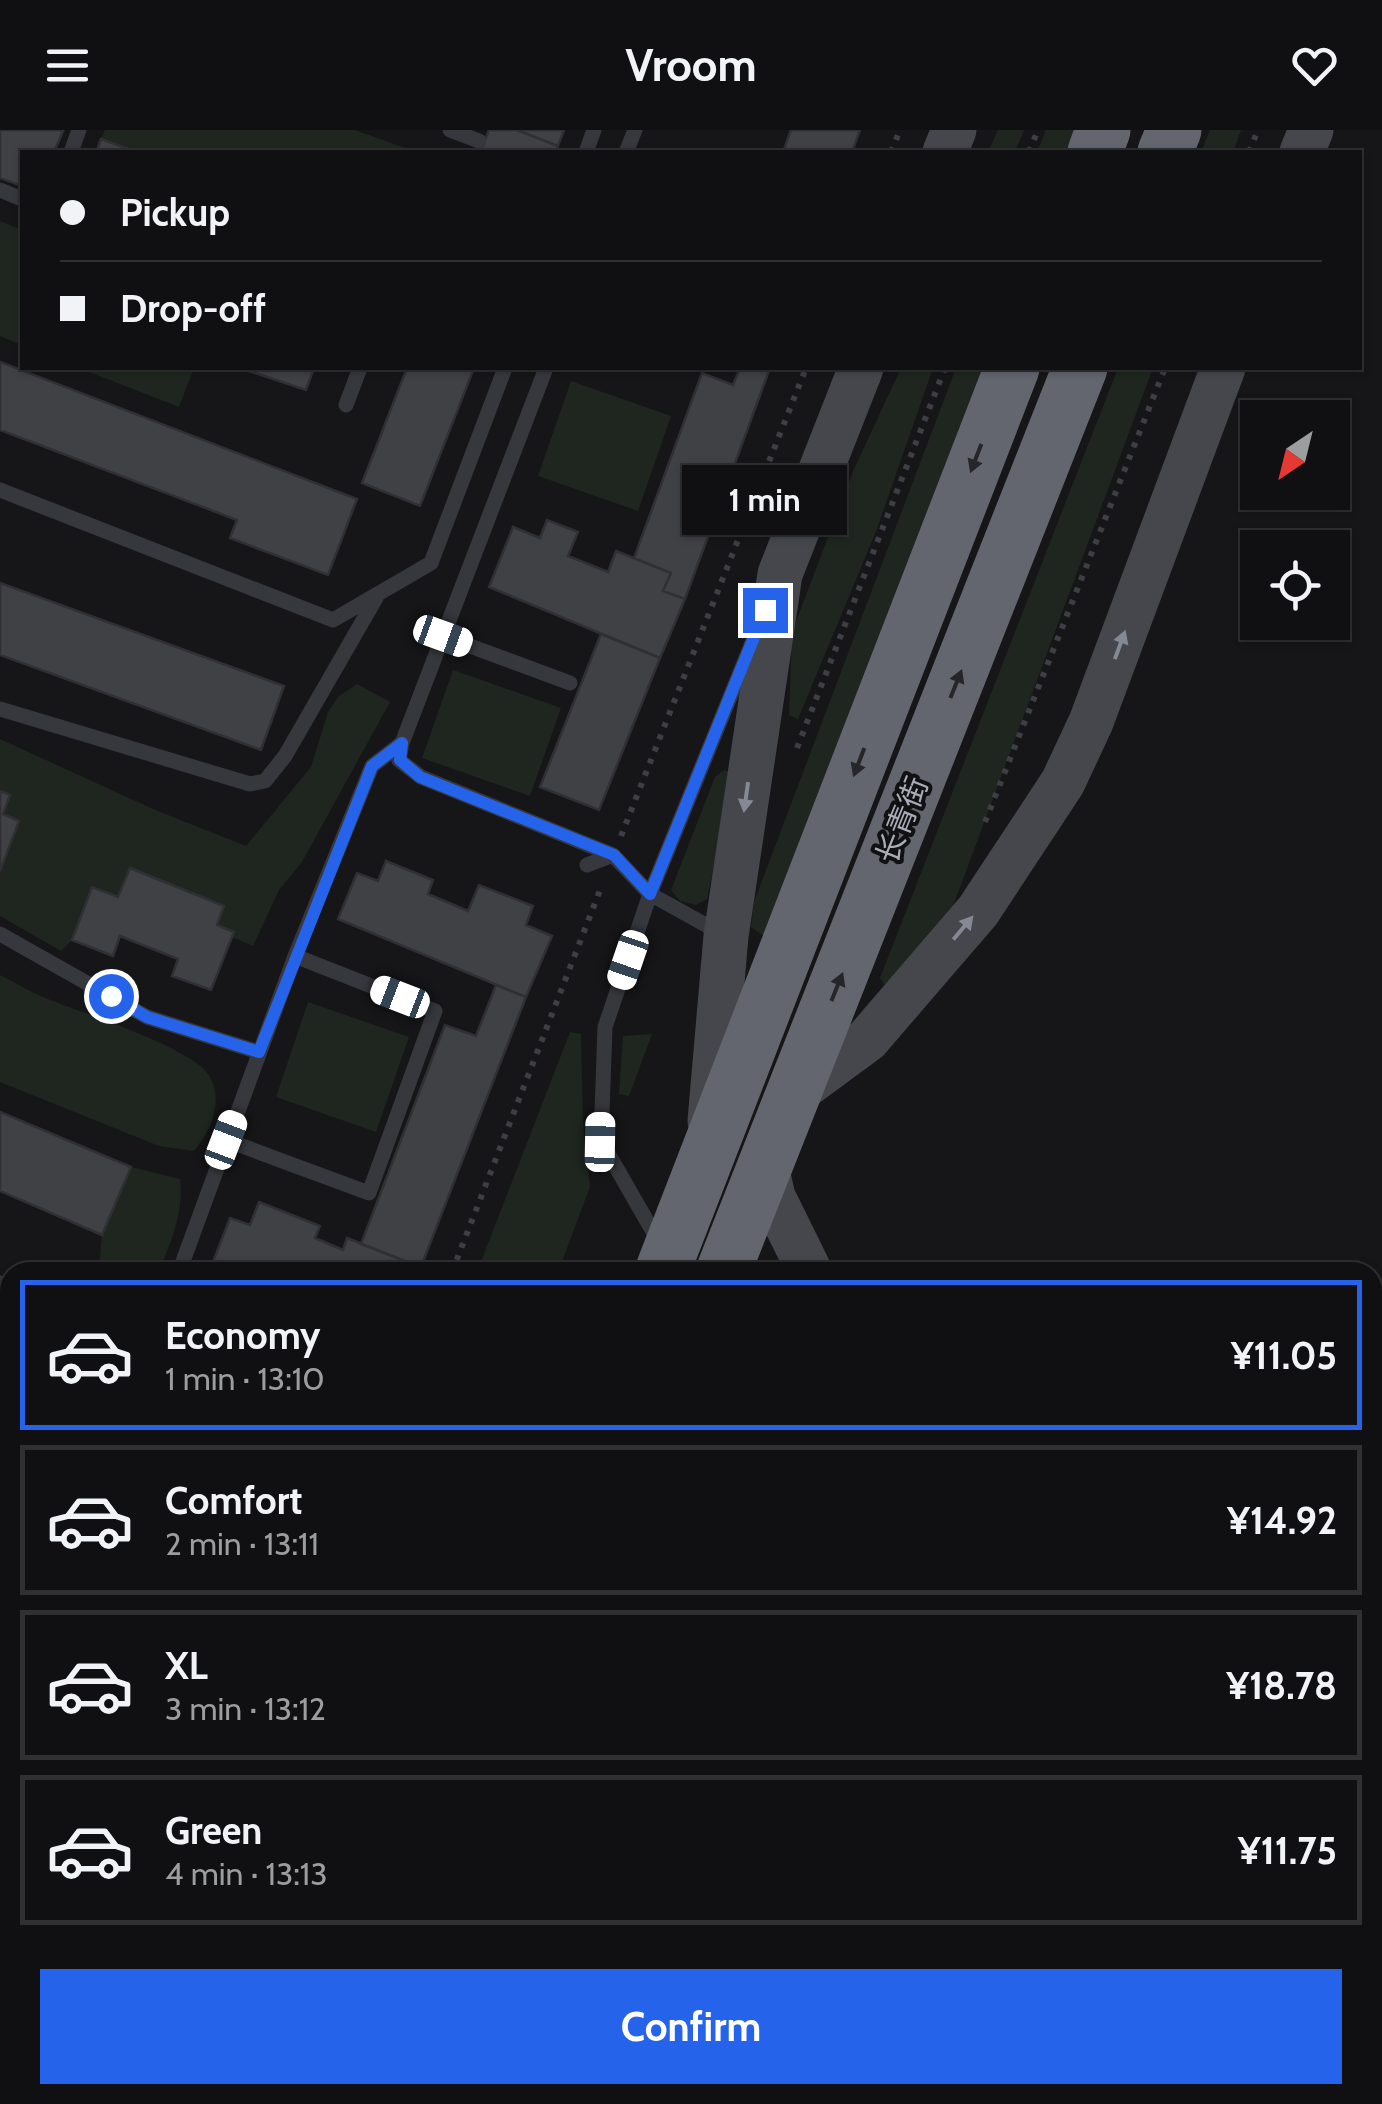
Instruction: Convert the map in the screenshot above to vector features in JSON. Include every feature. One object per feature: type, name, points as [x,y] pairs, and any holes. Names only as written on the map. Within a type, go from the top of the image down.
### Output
[{"type":"highway","name":"长青街","points":[[666,1262],[1011,370]]},
{"type":"highway","name":"长青街","points":[[727,1262],[1079,370]]},
{"type":"street","points":[[707,1155],[726,936],[780,574],[859,370]]},
{"type":"street","points":[[795,1093],[868,1040],[978,911],[1063,782],[1091,722],[1221,370]]},
{"type":"street","points":[[766,1166],[772,1197],[805,1262]]},
{"type":"lane","points":[[450,130],[479,141]]},
{"type":"lane","points":[[346,404],[359,370]]},
{"type":"lane","points":[[0,490],[333,620],[431,563],[504,370]]},
{"type":"lane","points":[[545,370],[402,743],[400,760],[420,777],[614,855],[650,894],[726,936]]},
{"type":"lane","points":[[663,1262],[600,1142],[606,1026],[650,894],[780,574]]},
{"type":"lane","points":[[0,709],[250,784],[265,781],[284,756],[378,594]]},
{"type":"lane","points":[[443,636],[570,683]]},
{"type":"lane","points":[[183,1262],[295,956],[372,766],[402,743]]},
{"type":"lane","points":[[587,865],[614,855]]},
{"type":"lane","points":[[0,934],[147,1017],[259,1052]]},
{"type":"lane","points":[[226,1140],[369,1193],[435,1011],[295,956]]},
{"type":"path","points":[[456,1262],[805,370]]},
{"type":"path","points":[[794,757],[945,370]]},
{"type":"path","points":[[983,829],[1164,370]]},
{"type":"shaded area","points":[[105,130],[355,130],[410,150],[131,150],[101,139]]},
{"type":"shaded area","points":[[998,130],[1024,130],[1016,150],[989,150]]},
{"type":"shaded area","points":[[1046,130],[1076,130],[1069,150],[1038,150]]},
{"type":"shaded area","points":[[1210,130],[1241,130],[1234,150],[1202,150]]},
{"type":"shaded area","points":[[0,221],[20,229],[20,344],[0,336]]},
{"type":"shaded area","points":[[84,370],[193,370],[179,407]]},
{"type":"shaded area","points":[[900,370],[932,370],[877,529],[798,719],[789,715],[792,632],[854,469]]},
{"type":"shaded area","points":[[955,370],[985,370],[764,936],[751,927],[754,902]]},
{"type":"shaded area","points":[[1117,370],[1152,370],[952,909],[890,994],[880,978]]},
{"type":"shaded area","points":[[571,381],[671,416],[638,511],[538,476]]},
{"type":"shaded area","points":[[453,670],[561,708],[530,796],[422,758]]},
{"type":"shaded area","points":[[357,684],[390,702],[302,862],[279,890],[253,946],[217,925],[224,905],[130,868],[118,897],[92,887],[72,940],[61,951],[0,916],[0,871],[19,821],[3,814],[10,795],[0,791],[0,739],[153,809],[246,846],[311,767],[328,712],[339,696]]},
{"type":"shaded area","points":[[724,770],[733,774],[707,899],[696,905],[680,901],[671,890],[715,777]]},
{"type":"shaded area","points":[[0,975],[42,997],[158,1042],[197,1064],[213,1084],[216,1104],[206,1134],[194,1151],[159,1146],[0,1082]]},
{"type":"shaded area","points":[[308,1002],[409,1037],[376,1132],[276,1097]]},
{"type":"shaded area","points":[[570,1032],[581,1034],[583,1123],[590,1187],[562,1262],[481,1262]]},
{"type":"shaded area","points":[[652,1034],[629,1096],[619,1094],[623,1036]]},
{"type":"shaded area","points":[[131,1167],[180,1179],[178,1215],[163,1262],[99,1262],[102,1235]]},
{"type":"building","points":[[0,130],[63,131],[55,150],[20,150],[20,185],[0,178]]},
{"type":"building","points":[[489,130],[517,130],[558,146],[557,150],[481,150]]},
{"type":"building","points":[[517,130],[564,130],[558,146]]},
{"type":"building","points":[[791,130],[860,130],[853,150],[784,150]]},
{"type":"building","points":[[101,139],[131,150],[97,150]]},
{"type":"building","points":[[0,362],[357,499],[328,575],[230,538],[237,520],[0,430]]},
{"type":"building","points":[[246,370],[313,370],[306,390]]},
{"type":"building","points":[[406,370],[473,370],[420,506],[362,483]]},
{"type":"building","points":[[739,370],[769,370],[685,599],[663,591],[671,573],[634,558],[702,373],[733,385]]},
{"type":"building","points":[[547,520],[578,532],[568,556],[608,572],[616,551],[671,573],[663,591],[685,599],[660,658],[489,587],[513,527],[540,538]]},
{"type":"building","points":[[0,583],[284,686],[261,750],[0,655]]},
{"type":"building","points":[[601,634],[660,658],[599,810],[540,787]]},
{"type":"building","points":[[0,791],[10,795],[3,814],[19,821],[0,871]]},
{"type":"building","points":[[386,861],[433,880],[428,894],[468,911],[479,885],[533,906],[526,925],[552,936],[526,997],[338,919],[357,873],[378,881]]},
{"type":"building","points":[[130,868],[224,906],[217,925],[234,932],[211,990],[172,976],[178,959],[120,936],[113,956],[72,940],[92,887],[118,897]]},
{"type":"building","points":[[496,985],[526,997],[423,1262],[405,1262],[361,1244],[445,1025],[476,1036]]},
{"type":"building","points":[[0,1112],[131,1167],[102,1235],[0,1191]]},
{"type":"building","points":[[259,1202],[320,1226],[315,1238],[343,1250],[347,1238],[405,1261],[213,1262],[230,1218],[250,1225]]},
{"type":"route","points":[[111,996],[147,1017],[259,1052],[372,766],[402,743],[400,760],[420,777],[614,855],[650,894],[765,610]]}]
